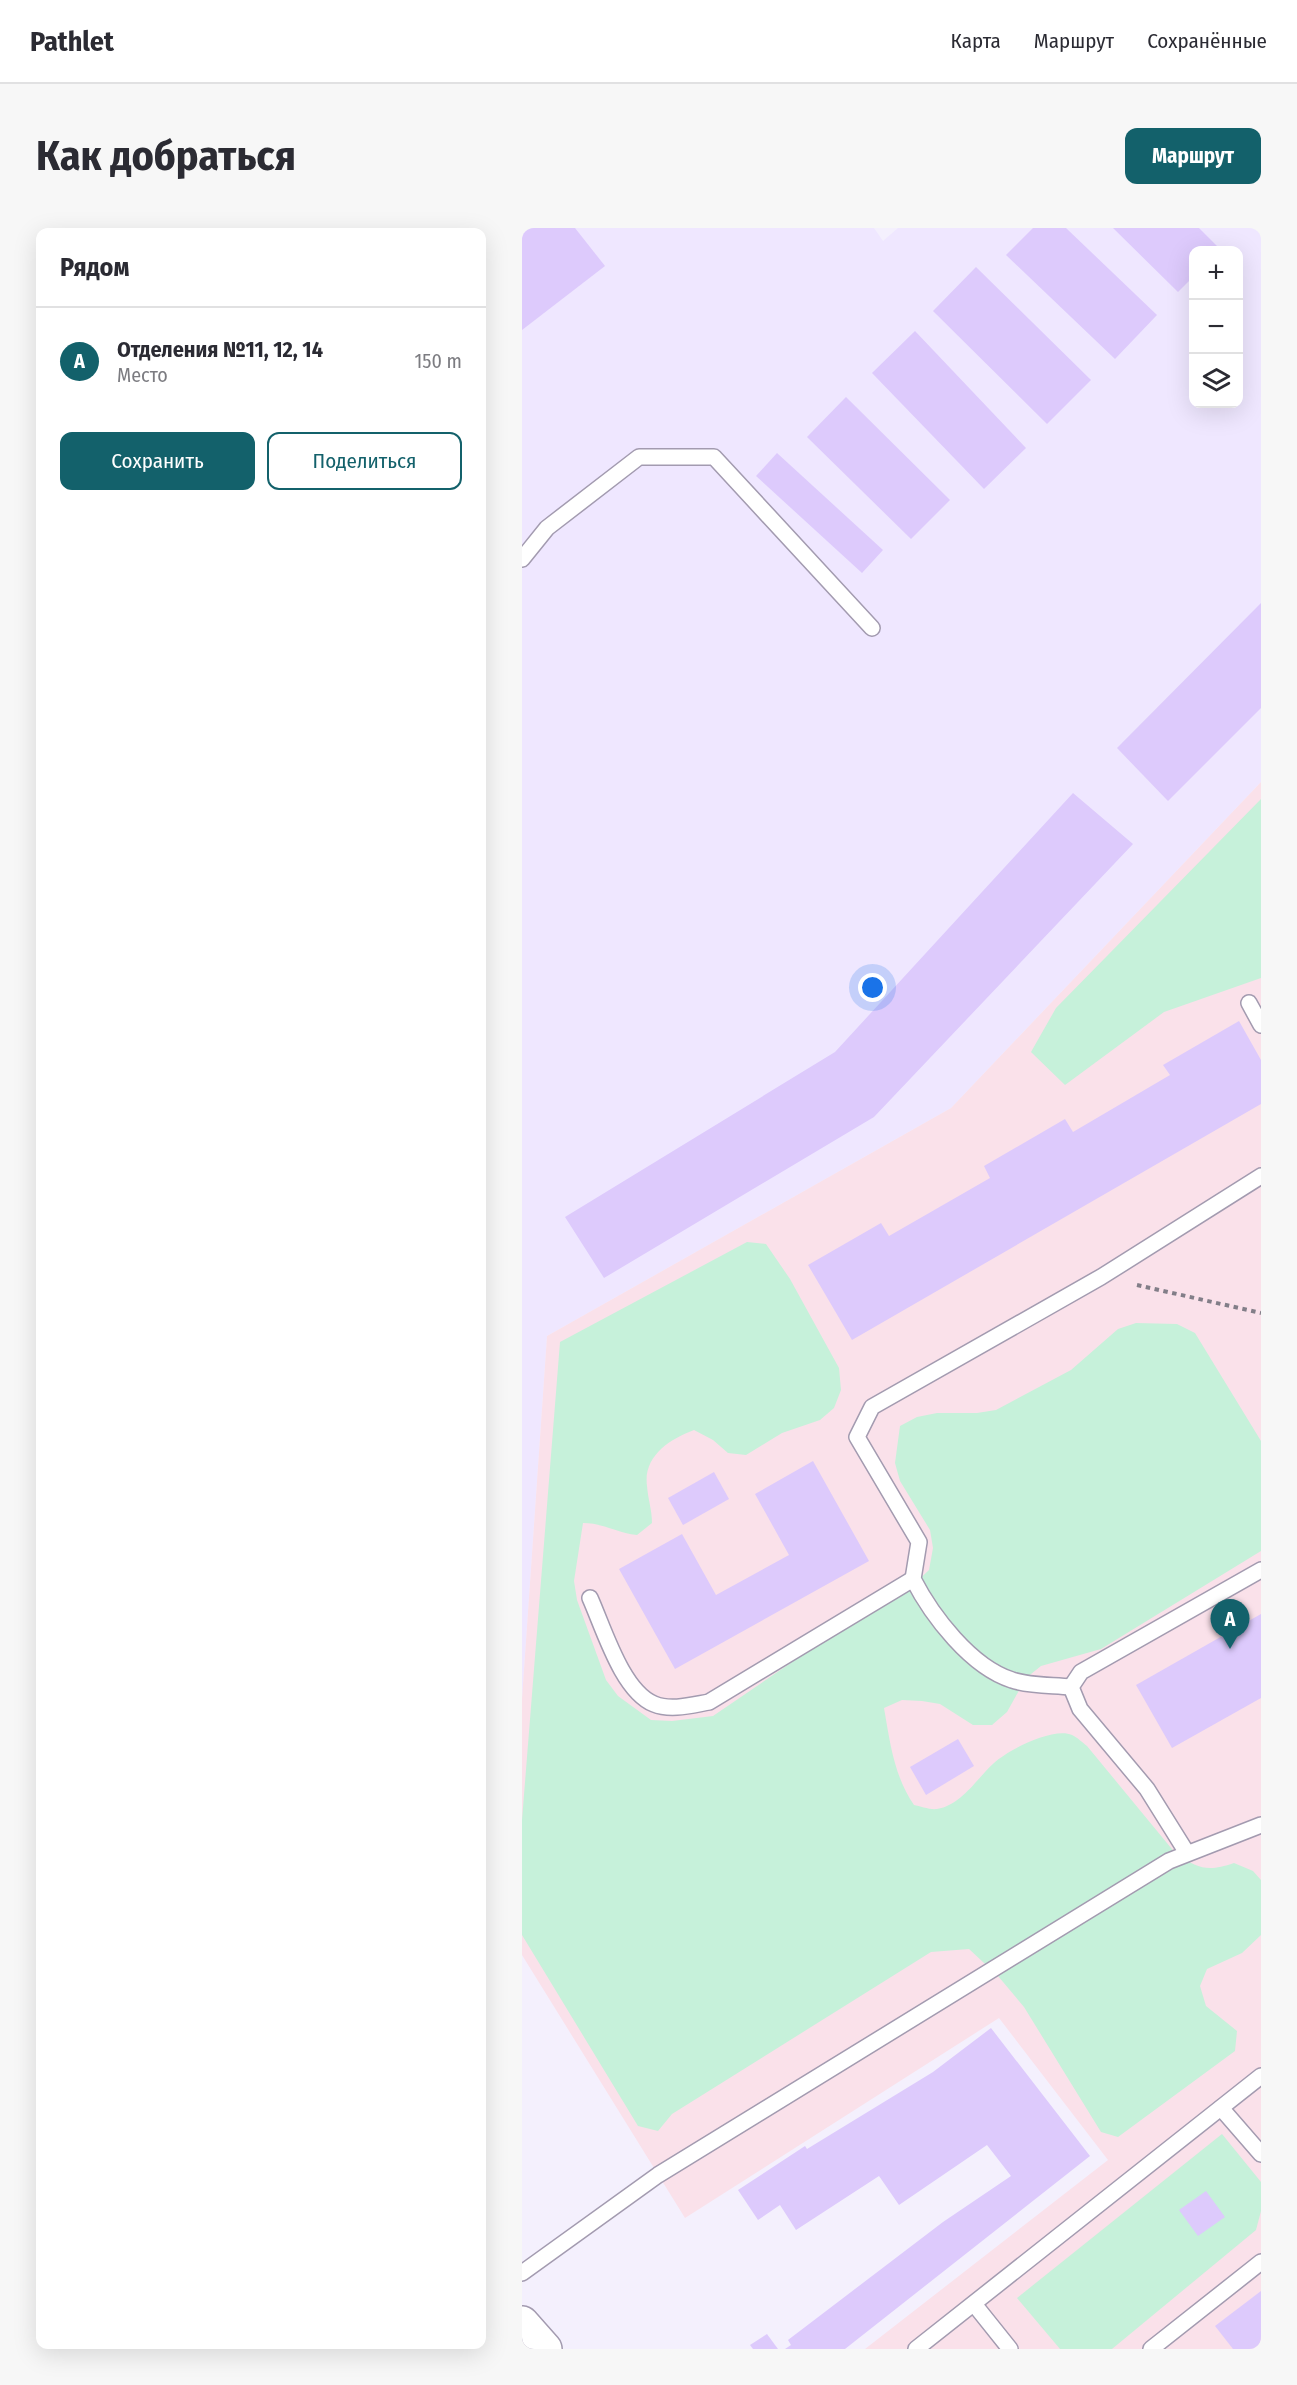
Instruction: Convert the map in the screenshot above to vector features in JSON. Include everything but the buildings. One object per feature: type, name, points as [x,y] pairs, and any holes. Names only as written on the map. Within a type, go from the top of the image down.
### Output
[{"type":"street","points":[[522,2323],[545,2349]]},
{"type":"lane","points":[[522,559],[547,528],[639,457],[714,457],[872,628]]},
{"type":"lane","points":[[1249,1003],[1261,1025]]},
{"type":"lane","points":[[1071,1688],[1012,1680],[990,1668],[952,1639],[913,1579],[919,1542],[857,1437],[872,1407],[1101,1277],[1261,1176]]},
{"type":"lane","points":[[1071,1688],[1081,1672],[1261,1570]]},
{"type":"lane","points":[[590,1598],[629,1685],[654,1704],[682,1707],[709,1702],[913,1579]]},
{"type":"lane","points":[[1071,1688],[1080,1709],[1147,1789],[1187,1853]]},
{"type":"lane","points":[[522,2273],[658,2175],[1169,1861],[1261,1825]]},
{"type":"lane","points":[[916,2349],[1261,2076]]},
{"type":"lane","points":[[1221,2108],[1261,2154]]},
{"type":"lane","points":[[1151,2349],[1261,2262]]},
{"type":"lane","points":[[974,2304],[1010,2349]]},
{"type":"path","points":[[1101,1277],[1261,1313]]},
{"type":"shaded area","points":[[522,228],[874,228],[883,241],[898,228],[1261,228],[1261,782],[951,1108],[547,1336],[522,1699]]},
{"type":"shaded area","points":[[1261,782],[1261,2349],[865,2349],[1108,2160],[999,2018],[685,2218],[522,1955],[522,1699],[547,1336],[951,1108]]},
{"type":"green space","points":[[1261,799],[1261,978],[1164,1012],[1065,1085],[1031,1052],[1056,1008]]},
{"type":"green space","points":[[747,1242],[766,1244],[790,1279],[839,1368],[841,1390],[834,1408],[820,1420],[782,1433],[746,1455],[728,1453],[713,1440],[694,1430],[676,1438],[660,1450],[649,1466],[647,1475],[652,1523],[637,1535],[583,1523],[574,1581],[577,1600],[606,1680],[618,1696],[651,1720],[672,1721],[713,1716],[867,1611],[912,1586],[929,1570],[933,1548],[930,1530],[900,1481],[895,1463],[900,1426],[917,1417],[937,1413],[977,1413],[996,1410],[1071,1370],[1118,1329],[1136,1323],[1177,1324],[1195,1333],[1261,1441],[1261,1551],[1101,1649],[1041,1666],[1026,1678],[1007,1712],[992,1725],[973,1725],[940,1704],[922,1701],[902,1700],[884,1708],[897,1771],[914,1805],[934,1809],[946,1806],[962,1797],[994,1763],[1009,1752],[1031,1741],[1064,1733],[1072,1735],[1087,1746],[1176,1854],[1204,1868],[1217,1868],[1234,1863],[1253,1871],[1261,1880],[1261,1935],[1242,1953],[1207,1969],[1200,1986],[1206,2006],[1237,2031],[1235,2051],[1118,2137],[1101,2132],[1024,2007],[998,1976],[969,1949],[931,1952],[672,2114],[658,2131],[638,2126],[522,1935],[522,1820],[560,1342]]},
{"type":"green space","points":[[1222,2134],[1261,2182],[1261,2211],[1256,2230],[1112,2349],[1060,2349],[1017,2298]]},
{"type":"place","name":"Отделения №11, 12, 14","points":[[1230,1649]]}]
